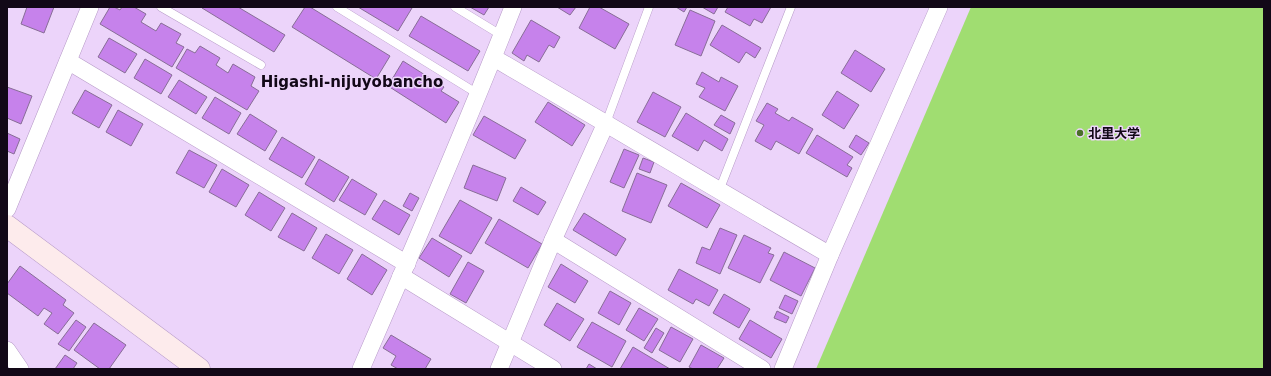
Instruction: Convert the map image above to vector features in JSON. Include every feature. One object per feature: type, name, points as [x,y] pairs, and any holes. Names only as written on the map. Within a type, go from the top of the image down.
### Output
[{"type":"street","points":[[7,209],[90,7]]},
{"type":"street","points":[[361,369],[494,58],[512,7]]},
{"type":"street","points":[[783,369],[830,254],[939,7]]},
{"type":"street","points":[[494,58],[606,123],[718,191],[830,254]]},
{"type":"street","points":[[68,61],[404,270],[510,343],[553,369]]},
{"type":"street","points":[[499,369],[553,240],[606,123]]},
{"type":"street","points":[[7,226],[199,369]]},
{"type":"street","points":[[553,240],[762,369]]},
{"type":"street","points":[[7,350],[20,369]]},
{"type":"lane","points":[[161,7],[261,65]]},
{"type":"lane","points":[[337,7],[478,94]]},
{"type":"lane","points":[[455,7],[502,35]]},
{"type":"lane","points":[[606,123],[649,7]]},
{"type":"lane","points":[[718,191],[791,7]]},
{"type":"green space","name":"北里大学","points":[[971,7],[1264,7],[1264,369],[816,369]]},
{"type":"building","points":[[27,7],[54,7],[44,33],[21,24]]},
{"type":"building","points":[[110,7],[120,10],[122,7],[134,7],[146,14],[141,22],[156,31],[161,23],[181,34],[176,43],[184,47],[172,67],[100,24]]},
{"type":"building","points":[[238,7],[285,35],[274,52],[202,8]]},
{"type":"building","points":[[305,7],[310,7],[390,56],[376,79],[292,27]]},
{"type":"building","points":[[358,7],[409,7],[412,8],[398,31]]},
{"type":"building","points":[[470,7],[489,7],[484,15]]},
{"type":"building","points":[[557,7],[576,7],[570,15]]},
{"type":"building","points":[[590,7],[599,7],[629,24],[615,49],[579,28]]},
{"type":"building","points":[[676,7],[687,7],[684,12]]},
{"type":"building","points":[[702,7],[718,7],[714,14]]},
{"type":"building","points":[[728,7],[771,7],[762,23],[754,19],[750,26],[725,12]]},
{"type":"building","points":[[690,10],[715,21],[701,56],[675,45]]},
{"type":"building","points":[[421,16],[480,51],[468,71],[409,36]]},
{"type":"building","points":[[531,20],[560,37],[554,48],[549,45],[539,62],[527,55],[524,61],[512,53]]},
{"type":"building","points":[[722,25],[761,48],[755,58],[746,52],[739,63],[710,45]]},
{"type":"building","points":[[109,38],[137,54],[125,73],[98,57]]},
{"type":"building","points":[[200,46],[220,58],[216,65],[228,73],[233,64],[255,77],[251,86],[259,91],[247,110],[176,68],[187,49],[195,53]]},
{"type":"building","points":[[855,50],[885,69],[871,92],[841,73]]},
{"type":"building","points":[[145,59],[172,75],[161,94],[134,78]]},
{"type":"building","points":[[403,61],[444,87],[441,91],[459,102],[446,123],[388,86]]},
{"type":"building","points":[[702,72],[719,82],[721,77],[738,86],[725,111],[699,97],[705,88],[696,84]]},
{"type":"building","points":[[179,80],[207,97],[196,114],[168,97]]},
{"type":"building","points":[[7,87],[32,96],[21,124],[7,118]]},
{"type":"building","points":[[85,90],[112,105],[99,128],[72,113]]},
{"type":"building","points":[[837,91],[859,105],[844,129],[822,115]]},
{"type":"building","points":[[653,92],[681,107],[665,137],[637,122]]},
{"type":"building","points":[[215,97],[241,113],[229,134],[202,118]]},
{"type":"building","points":[[548,102],[585,125],[572,146],[535,122]]},
{"type":"building","points":[[767,103],[778,109],[775,113],[789,121],[792,117],[813,129],[799,154],[776,141],[771,150],[755,141],[764,125],[756,121]]},
{"type":"building","points":[[118,110],[143,124],[131,146],[106,132]]},
{"type":"building","points":[[686,113],[728,139],[722,151],[704,140],[698,151],[672,136]]},
{"type":"building","points":[[250,114],[277,131],[265,151],[237,134]]},
{"type":"building","points":[[721,115],[735,123],[730,134],[714,125]]},
{"type":"building","points":[[484,116],[526,140],[515,159],[473,135]]},
{"type":"building","points":[[7,133],[20,139],[14,154],[7,151]]},
{"type":"building","points":[[817,135],[853,157],[847,165],[852,168],[847,177],[806,153]]},
{"type":"building","points":[[856,135],[869,143],[861,155],[849,147]]},
{"type":"building","points":[[282,137],[315,157],[302,178],[269,159]]},
{"type":"building","points":[[624,149],[639,155],[624,188],[610,182]]},
{"type":"building","points":[[189,150],[217,165],[204,188],[176,173]]},
{"type":"building","points":[[643,158],[654,162],[650,173],[639,169]]},
{"type":"building","points":[[319,159],[349,177],[334,202],[305,184]]},
{"type":"building","points":[[473,165],[506,178],[497,201],[464,188]]},
{"type":"building","points":[[222,169],[249,185],[236,207],[209,192]]},
{"type":"building","points":[[637,173],[667,185],[651,223],[622,211]]},
{"type":"building","points":[[352,179],[377,194],[365,215],[339,200]]},
{"type":"building","points":[[681,183],[720,205],[707,228],[668,206]]},
{"type":"building","points":[[521,187],[546,202],[538,215],[513,201]]},
{"type":"building","points":[[259,192],[285,208],[271,231],[245,215]]},
{"type":"building","points":[[410,193],[419,198],[412,211],[403,206]]},
{"type":"building","points":[[384,200],[410,215],[399,235],[372,219]]},
{"type":"building","points":[[460,200],[492,218],[471,254],[439,236]]},
{"type":"building","points":[[292,213],[317,228],[304,251],[278,237]]},
{"type":"building","points":[[584,213],[626,239],[616,256],[573,230]]},
{"type":"building","points":[[499,219],[542,244],[528,268],[485,243]]},
{"type":"building","points":[[720,228],[737,235],[720,274],[696,263],[702,247],[710,250]]},
{"type":"building","points":[[326,234],[353,250],[339,274],[312,258]]},
{"type":"building","points":[[744,235],[771,248],[768,253],[774,255],[760,283],[728,268]]},
{"type":"building","points":[[432,238],[462,256],[449,277],[419,258]]},
{"type":"building","points":[[784,252],[815,268],[801,296],[770,280]]},
{"type":"building","points":[[362,254],[387,270],[372,295],[347,279]]},
{"type":"building","points":[[468,262],[484,271],[466,303],[450,294]]},
{"type":"building","points":[[561,264],[588,281],[575,303],[548,287]]},
{"type":"building","points":[[20,266],[66,300],[63,305],[74,313],[58,334],[44,324],[52,313],[44,308],[38,316],[7,293],[7,284]]},
{"type":"building","points":[[679,269],[718,290],[709,306],[696,299],[693,304],[668,290]]},
{"type":"building","points":[[610,291],[631,303],[619,325],[598,313]]},
{"type":"building","points":[[724,294],[750,309],[739,328],[713,313]]},
{"type":"building","points":[[785,295],[798,301],[792,314],[779,308]]},
{"type":"building","points":[[557,303],[584,319],[570,341],[544,325]]},
{"type":"building","points":[[639,308],[658,319],[644,341],[626,330]]},
{"type":"building","points":[[777,311],[789,317],[786,323],[774,318]]},
{"type":"building","points":[[76,320],[86,327],[69,351],[58,344]]},
{"type":"building","points":[[750,320],[782,339],[771,358],[739,339]]},
{"type":"building","points":[[592,322],[626,341],[612,367],[577,347]]},
{"type":"building","points":[[94,323],[126,345],[109,369],[100,369],[74,350]]},
{"type":"building","points":[[671,327],[693,339],[680,362],[659,350]]},
{"type":"building","points":[[656,328],[664,333],[652,353],[644,348]]},
{"type":"building","points":[[391,335],[431,359],[425,369],[398,369],[391,365],[396,356],[383,348]]},
{"type":"building","points":[[701,345],[724,358],[717,369],[693,369],[689,367]]},
{"type":"building","points":[[633,347],[670,369],[620,369]]},
{"type":"building","points":[[65,355],[77,363],[73,369],[55,369]]},
{"type":"building","points":[[589,364],[597,369],[586,369]]},
{"type":"place","name":"北里大学","points":[[1080,133]]},
{"type":"district","name":"Higashi-nijuyobancho","points":[[352,82]]}]
